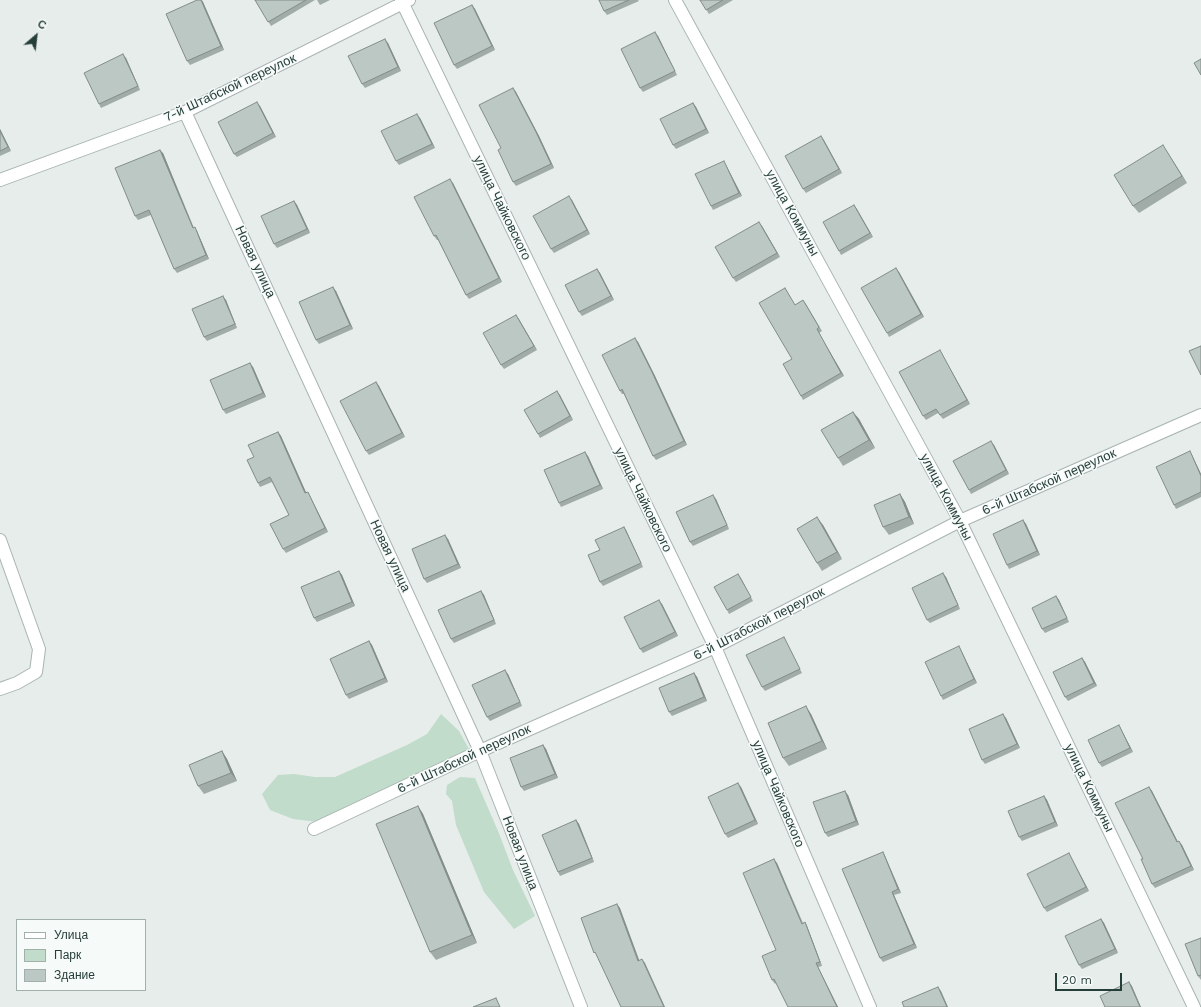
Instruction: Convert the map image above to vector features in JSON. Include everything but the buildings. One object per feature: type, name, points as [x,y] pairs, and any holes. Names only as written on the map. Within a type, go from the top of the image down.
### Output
[{"type":"street","name":"улица Коммуны","points":[[675,0],[960,521],[1194,1007]]},
{"type":"street","name":"7-й Штабской переулок","points":[[0,180],[185,112],[404,1]]},
{"type":"street","name":"улица Чайковского","points":[[404,1],[715,648],[870,1007]]},
{"type":"street","name":"Новая улица","points":[[185,112],[480,751],[581,1007]]},
{"type":"street","name":"6-й Штабской переулок","points":[[314,829],[480,751],[715,648],[960,521],[1201,415]]},
{"type":"street","points":[[0,540],[39,649],[36,672],[17,683],[0,689]]},
{"type":"green space","points":[[441,714],[459,731],[469,749],[441,765],[409,778],[358,804],[318,822],[293,819],[270,810],[262,794],[278,775],[294,774],[315,777],[335,777],[407,745],[427,734]]},
{"type":"green space","points":[[460,777],[475,778],[513,870],[535,916],[514,929],[484,892],[456,825],[452,801],[446,794],[447,785]]}]
